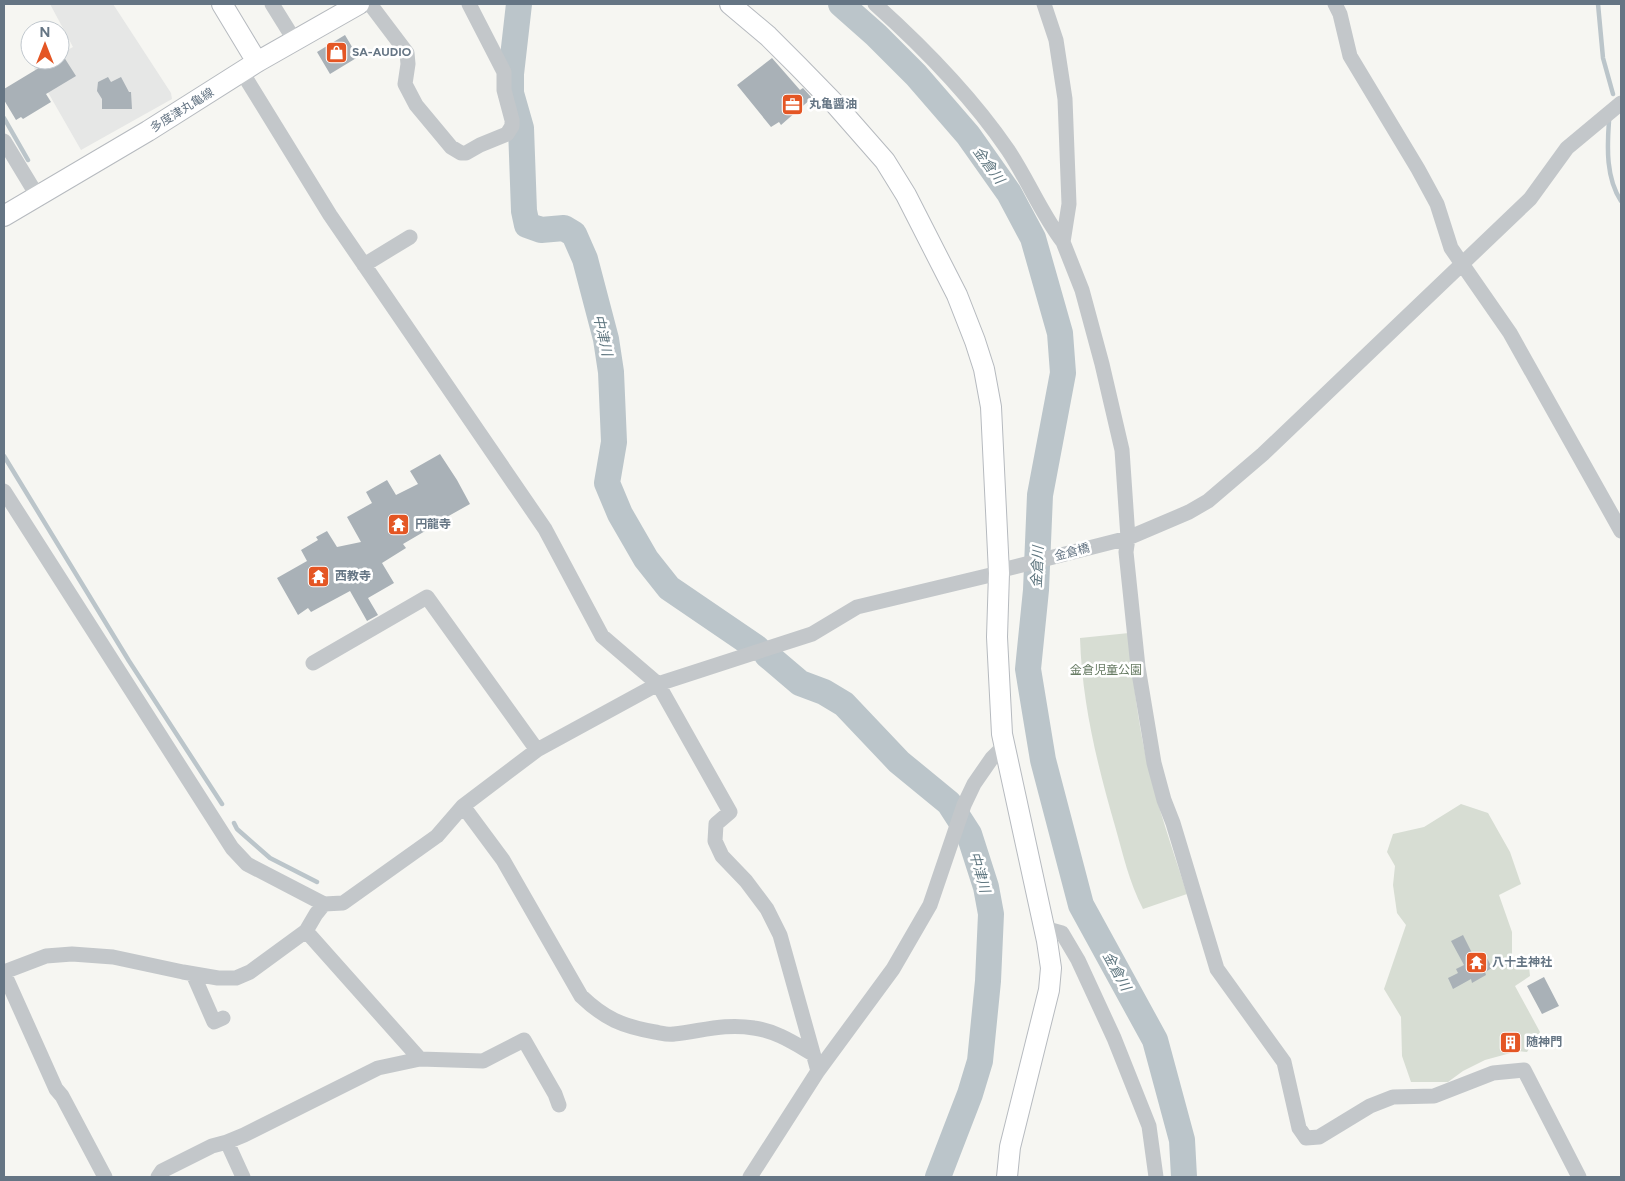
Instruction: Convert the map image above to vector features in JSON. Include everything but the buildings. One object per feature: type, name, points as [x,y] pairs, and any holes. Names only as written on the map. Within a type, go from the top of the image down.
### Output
[{"type":"street","points":[[222,4],[249,67],[330,215],[545,529],[602,636],[658,684],[730,812],[716,824],[715,841],[722,856],[746,881],[767,909],[780,935],[818,1071]]},
{"type":"street","points":[[272,4],[295,41]]},
{"type":"street","name":"多度津丸亀線","points":[[4,216],[148,131],[249,67],[359,4]]},
{"type":"street","points":[[370,4],[406,53],[408,64],[405,84],[416,105],[451,147],[461,153],[466,153],[507,134],[512,126],[504,90],[504,72],[469,4]]},
{"type":"street","points":[[730,4],[768,36],[810,78],[841,110],[885,161],[906,195],[957,295],[984,370],[991,407],[1005,570],[997,637],[1002,734],[1051,968],[1048,990],[1010,1147],[1007,1177]]},
{"type":"street","points":[[875,4],[956,84],[1008,151],[1052,228],[1063,242],[1082,290],[1122,450],[1128,538],[1126,552],[1138,667],[1154,763],[1217,968],[1284,1062],[1299,1128],[1302,1133],[1306,1138],[1319,1137],[1370,1106],[1393,1097],[1434,1096],[1493,1073],[1524,1070],[1579,1177]]},
{"type":"street","points":[[1044,4],[1056,40],[1065,99],[1069,204],[1063,242]]},
{"type":"street","points":[[1334,4],[1340,14],[1350,56],[1426,183],[1437,204],[1451,248],[1510,333],[1621,531]]},
{"type":"street","name":"金倉橋","points":[[324,904],[343,903],[437,836],[463,806],[537,750],[658,684],[812,634],[857,608],[1128,538],[1189,512],[1208,501],[1263,454],[1530,199],[1567,148],[1621,102]]},
{"type":"street","points":[[4,141],[38,197]]},
{"type":"street","points":[[364,264],[410,237]]},
{"type":"street","points":[[4,491],[232,848],[247,864],[324,904],[306,931],[250,972],[236,978],[218,978],[194,974],[113,957],[72,954],[46,956],[4,972],[56,1089],[62,1096],[105,1177]]},
{"type":"street","points":[[313,663],[427,597],[537,750]]},
{"type":"street","points":[[750,1177],[818,1071],[893,968],[930,905],[964,805],[974,784],[992,758],[1004,746]]},
{"type":"street","points":[[463,806],[503,860],[581,996],[596,1010],[613,1021],[643,1030],[672,1034],[727,1026],[774,1032],[813,1054]]},
{"type":"street","points":[[1044,928],[1062,933],[1078,960],[1114,1038],[1149,1126],[1156,1177]]},
{"type":"street","points":[[306,931],[420,1059]]},
{"type":"street","points":[[194,974],[214,1022],[223,1018]]},
{"type":"street","points":[[158,1177],[162,1171],[212,1146],[227,1142],[378,1068],[420,1059],[482,1060],[524,1040],[555,1094],[559,1105]]},
{"type":"street","points":[[227,1142],[243,1177]]},
{"type":"shaded area","points":[[50,4],[113,4],[171,93],[172,99],[81,150],[35,70],[70,70],[70,49],[73,47],[70,41],[70,20],[59,20]]},
{"type":"green space","name":"金倉児童公園","points":[[1129,633],[1136,702],[1147,762],[1187,894],[1143,909],[1127,868],[1108,803],[1087,709],[1081,662],[1080,638]]},
{"type":"green space","points":[[1461,804],[1488,813],[1510,852],[1521,884],[1499,895],[1512,932],[1512,960],[1529,966],[1530,976],[1515,986],[1540,1032],[1527,1052],[1518,1051],[1485,1060],[1463,1071],[1448,1082],[1411,1082],[1402,1056],[1401,1017],[1384,989],[1406,925],[1397,913],[1393,885],[1395,866],[1387,852],[1393,834],[1424,827]]},
{"type":"waterway","name":"中津川","points":[[519,4],[511,74],[511,93],[521,128],[524,211],[527,225],[541,230],[564,228],[574,234],[585,259],[606,339],[611,372],[614,442],[607,483],[620,514],[646,559],[669,588],[757,648]]},
{"type":"waterway","name":"金倉川","points":[[841,4],[876,35],[916,75],[968,135],[1009,193],[1033,238],[1060,333],[1063,373],[1040,495],[1036,590],[1028,669],[1043,760],[1081,905],[1155,1040],[1182,1140],[1184,1177]]},
{"type":"waterway","points":[[1598,4],[1603,58],[1613,94]]},
{"type":"waterway","points":[[4,118],[28,160]]},
{"type":"waterway","points":[[1609,121],[1608,152],[1610,173],[1621,201]]},
{"type":"waterway","points":[[4,456],[129,661],[222,804]]},
{"type":"waterway","name":"中津川","points":[[767,655],[800,683],[824,692],[844,704],[899,762],[949,803],[969,834],[986,887],[991,914],[988,981],[980,1061],[970,1094],[938,1177]]},
{"type":"waterway","points":[[234,823],[237,829],[270,858],[317,882]]},
{"type":"place","name":"SA-AUDIO","points":[[336,52]]},
{"type":"place","name":"丸亀醤油","points":[[793,104]]},
{"type":"place","name":"円龍寺","points":[[399,524]]},
{"type":"place","name":"西教寺","points":[[319,576]]},
{"type":"place","name":"八十主神社","points":[[1476,962]]},
{"type":"place","name":"随神門","points":[[1510,1042]]}]
